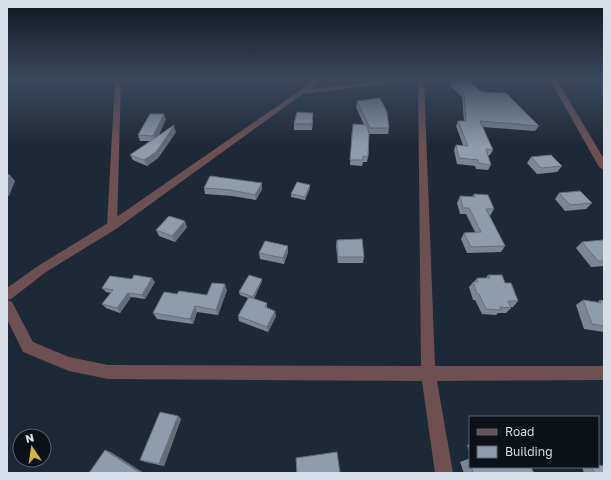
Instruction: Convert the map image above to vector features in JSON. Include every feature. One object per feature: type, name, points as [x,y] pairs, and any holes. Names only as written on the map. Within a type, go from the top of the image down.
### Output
[{"type":"street","points":[[112,226],[117,102]]},
{"type":"street","points":[[7,295],[42,269],[112,226],[288,102]]},
{"type":"street","points":[[422,102],[428,374],[444,473]]},
{"type":"street","points":[[567,102],[604,167]]},
{"type":"street","points":[[7,306],[28,347],[69,364],[108,372],[428,374],[604,373]]},
{"type":"building","points":[[358,102],[382,102],[387,112],[389,128],[370,128]]},
{"type":"building","points":[[465,102],[515,102],[539,126],[480,121],[493,150],[486,149],[491,165],[478,163],[478,160],[459,158],[456,145],[468,146],[458,121],[466,121]]},
{"type":"building","points":[[297,112],[313,113],[312,124],[294,124]]},
{"type":"building","points":[[150,114],[164,114],[153,136],[138,135]]},
{"type":"building","points":[[353,124],[367,125],[369,134],[368,157],[363,156],[363,160],[350,160]]},
{"type":"building","points":[[174,125],[156,152],[144,160],[130,155]]},
{"type":"building","points":[[551,155],[562,166],[541,168],[531,157]]},
{"type":"building","points":[[210,176],[262,183],[255,195],[231,190],[204,188]]},
{"type":"building","points":[[297,182],[310,185],[305,197],[291,194]]},
{"type":"building","points":[[580,191],[592,203],[570,205],[559,193]]},
{"type":"building","points":[[474,194],[488,195],[494,209],[486,209],[505,246],[471,247],[464,233],[481,232],[469,208],[463,208],[460,196],[475,197]]},
{"type":"building","points":[[169,216],[185,221],[172,236],[156,230]]},
{"type":"building","points":[[362,239],[364,257],[338,257],[337,240]]},
{"type":"building","points":[[603,240],[604,261],[598,261],[582,242]]},
{"type":"building","points":[[265,241],[288,246],[283,258],[259,253]]},
{"type":"building","points":[[134,275],[152,278],[142,295],[128,293],[117,308],[102,304],[113,290],[102,288],[110,276],[132,279]]},
{"type":"building","points":[[249,275],[262,279],[253,297],[239,292]]},
{"type":"building","points":[[488,275],[502,275],[505,283],[511,283],[518,301],[508,301],[511,308],[500,307],[501,310],[486,309],[479,294],[477,294],[473,282],[478,282],[477,278],[490,278]]},
{"type":"building","points":[[212,283],[225,284],[216,310],[195,306],[190,319],[153,313],[164,292],[177,294],[179,291],[207,295]]},
{"type":"building","points":[[249,297],[267,303],[265,307],[275,311],[267,327],[238,316]]},
{"type":"building","points":[[583,300],[601,303],[600,300],[604,301],[604,326],[592,324]]},
{"type":"building","points":[[160,412],[178,416],[159,464],[140,460]]},
{"type":"building","points":[[105,450],[139,472],[89,473]]},
{"type":"building","points":[[337,452],[340,473],[297,473],[296,458]]},
{"type":"building","points":[[599,465],[604,466],[604,473],[594,473],[592,468],[599,468]]},
{"type":"building","points":[[471,468],[532,468],[534,473],[473,473]]}]
